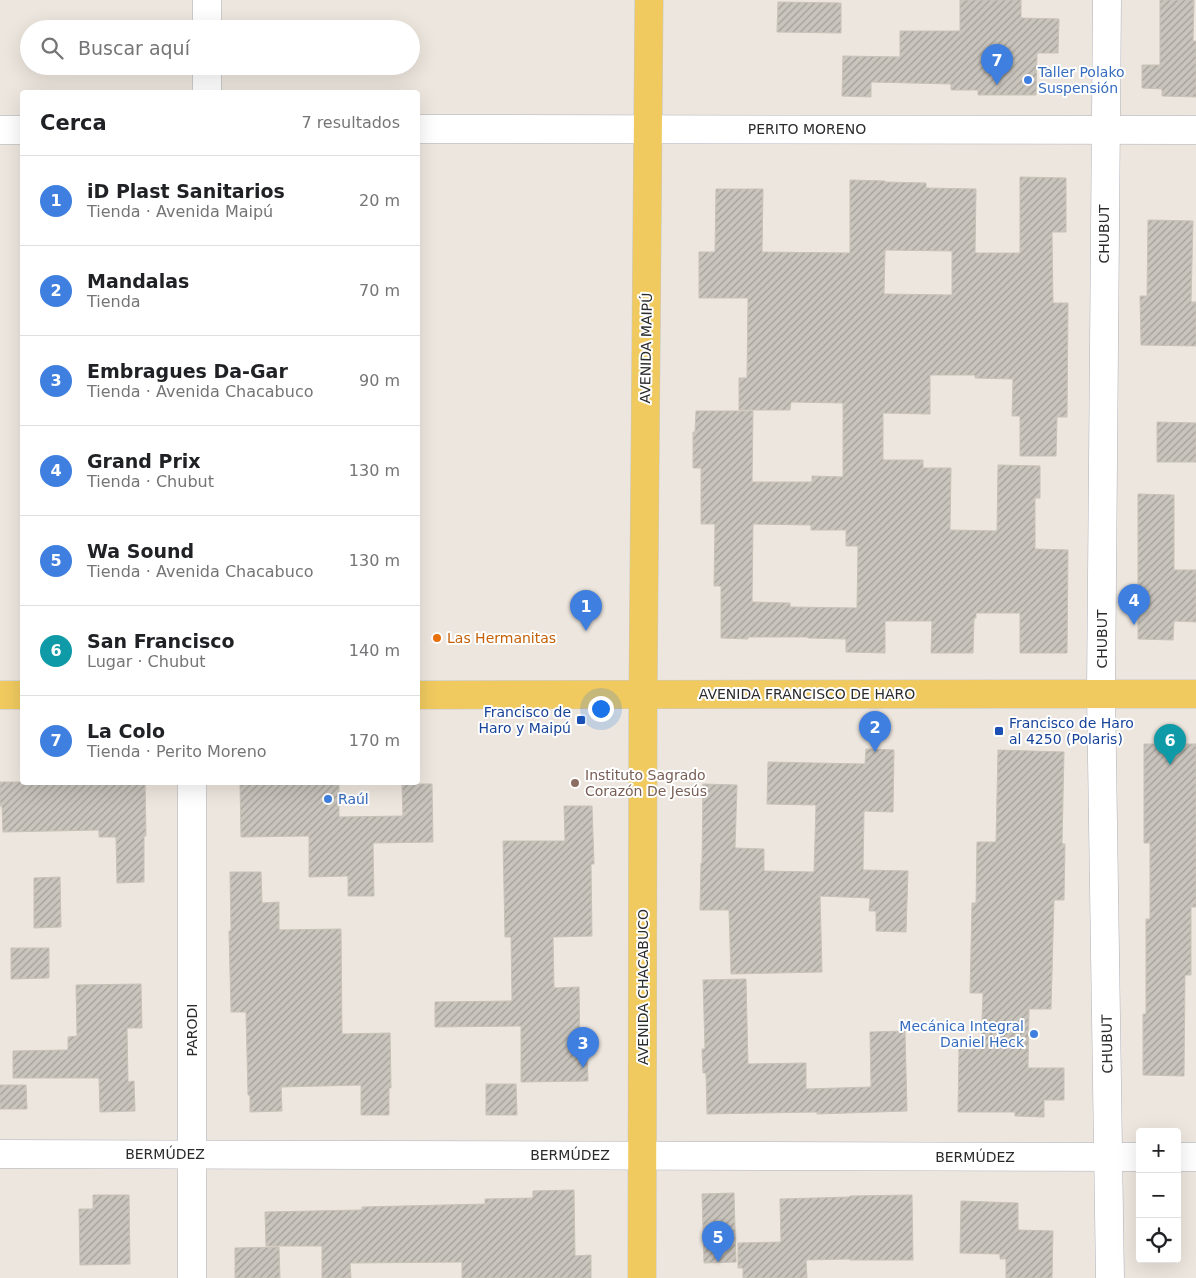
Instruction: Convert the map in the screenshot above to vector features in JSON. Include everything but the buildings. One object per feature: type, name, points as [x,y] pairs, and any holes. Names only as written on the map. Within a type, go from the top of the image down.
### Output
[{"type":"main road","name":"AVENIDA MAIPÚ","points":[[643,696],[649,0]]},
{"type":"main road","name":"AVENIDA FRANCISCO DE HARO","points":[[420,695],[1196,694]]},
{"type":"main road","points":[[0,695],[20,695]]},
{"type":"main road","name":"AVENIDA CHACABUCO","points":[[642,1278],[643,696]]},
{"type":"street","points":[[207,0],[207,20]]},
{"type":"street","name":"CHUBUT","points":[[1107,0],[1101,693],[1110,1278]]},
{"type":"street","points":[[207,75],[207,90]]},
{"type":"street","name":"PERITO MORENO","points":[[420,129],[1196,130]]},
{"type":"street","points":[[0,130],[20,130]]},
{"type":"street","name":"PARODI","points":[[192,785],[192,1278]]},
{"type":"street","name":"BERMÚDEZ","points":[[0,1154],[1136,1157]]},
{"type":"street","points":[[1181,1157],[1196,1157]]},
{"type":"place","name":"Taller Polako Suspensión","points":[[1028,80]]},
{"type":"place","name":"La Colo","points":[[997,85]]},
{"type":"place","name":"Grand Prix","points":[[1134,625]]},
{"type":"place","name":"iD Plast Sanitarios","points":[[586,631]]},
{"type":"place","name":"Las Hermanitas","points":[[437,638]]},
{"type":"place","name":"Francisco de Haro y Maipú","points":[[581,720]]},
{"type":"place","name":"Francisco de Haro al 4250 (Polaris)","points":[[999,731]]},
{"type":"place","name":"Mandalas","points":[[875,752]]},
{"type":"place","name":"San Francisco","points":[[1170,765]]},
{"type":"place","name":"Instituto Sagrado Corazón De Jesús","points":[[575,783]]},
{"type":"place","name":"Raúl","points":[[328,799]]},
{"type":"place","name":"Mecánica Integral Daniel Heck","points":[[1034,1034]]},
{"type":"place","name":"Embragues Da-Gar","points":[[583,1068]]},
{"type":"place","name":"Wa Sound","points":[[718,1262]]}]
